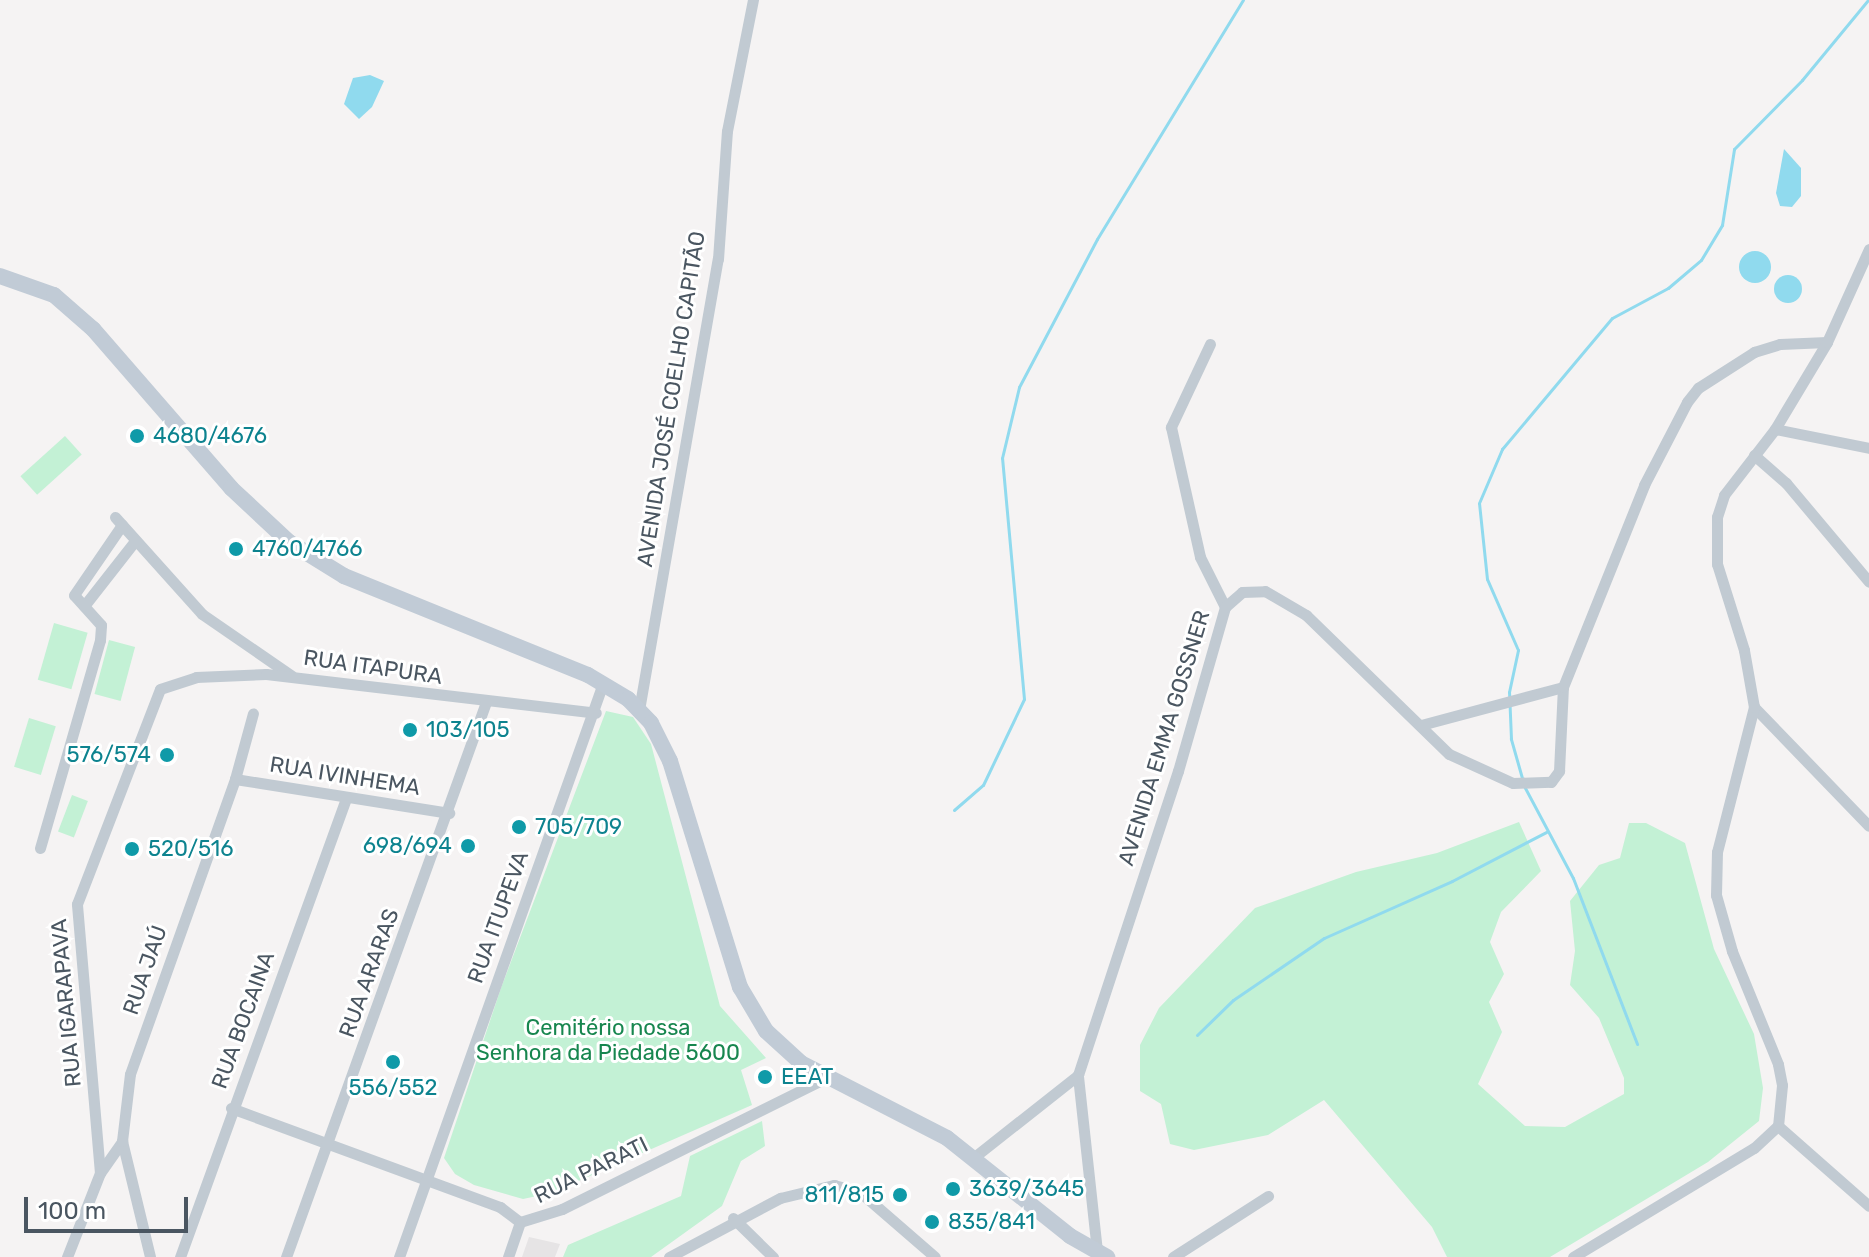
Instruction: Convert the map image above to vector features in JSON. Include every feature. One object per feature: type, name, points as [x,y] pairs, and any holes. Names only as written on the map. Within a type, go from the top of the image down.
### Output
[{"type":"main road","points":[[0,276],[54,295],[93,329],[231,488],[289,542],[344,576],[603,683],[639,710],[657,734],[681,786],[748,1005],[766,1031],[801,1063],[947,1138],[1070,1236],[1102,1254]]},
{"type":"street","name":"AVENIDA JOSÉ COELHO CAPITÃO","points":[[639,710],[718,259],[727,131],[753,0]]},
{"type":"street","points":[[1573,1257],[1754,1148],[1778,1126],[1782,1085],[1778,1064],[1732,951],[1716,895],[1717,852],[1754,707],[1714,542],[1724,495],[1775,429],[1827,342],[1869,249]]},
{"type":"street","name":"AVENIDA EMMA GOSSNER","points":[[1102,1254],[1078,1075],[1178,771],[1225,607],[1242,592],[1265,591],[1306,615],[1449,754],[1482,773],[1541,785],[1559,771],[1563,687],[1644,485],[1687,402],[1698,388],[1754,352],[1780,344],[1827,342]]},
{"type":"street","points":[[1210,344],[1171,427],[1200,557],[1225,607]]},
{"type":"street","points":[[1775,429],[1869,448]]},
{"type":"street","points":[[1754,455],[1786,483],[1869,582]]},
{"type":"street","points":[[40,848],[100,640],[101,625],[74,595],[118,521],[202,614],[293,676]]},
{"type":"street","points":[[84,606],[135,541]]},
{"type":"street","name":"RUA ITAPURA","points":[[153,699],[174,681],[196,677],[293,676],[486,702],[596,713]]},
{"type":"street","name":"RUA ITUPEVA","points":[[399,1257],[596,713],[603,683]]},
{"type":"street","points":[[1421,725],[1563,687]]},
{"type":"street","name":"RUA IGARAPAVA","points":[[100,1173],[77,904],[153,699]]},
{"type":"street","name":"RUA ARARAS","points":[[286,1257],[449,813],[486,702]]},
{"type":"street","points":[[1754,707],[1869,826]]},
{"type":"street","name":"RUA JAÚ","points":[[100,1173],[122,1141],[130,1074],[235,779],[253,713]]},
{"type":"street","name":"RUA IVINHEMA","points":[[235,779],[449,813]]},
{"type":"street","name":"RUA BOCAINA","points":[[180,1257],[231,1108],[346,798]]},
{"type":"street","points":[[973,1158],[1078,1075]]},
{"type":"street","name":"RUA PARATI","points":[[231,1108],[500,1207],[520,1222],[562,1209],[828,1077]]},
{"type":"street","points":[[1778,1126],[1869,1206]]},
{"type":"street","points":[[122,1141],[150,1257]]},
{"type":"street","points":[[67,1257],[100,1173]]},
{"type":"street","points":[[669,1257],[733,1218],[795,1193],[834,1185],[860,1192],[935,1257]]},
{"type":"street","points":[[1173,1257],[1268,1196]]},
{"type":"street","points":[[733,1218],[773,1257]]},
{"type":"street","points":[[508,1257],[520,1222]]},
{"type":"shaded area","points":[[529,1237],[560,1244],[555,1257],[522,1257]]},
{"type":"green space","points":[[65,436],[82,455],[37,495],[20,476]]},
{"type":"green space","points":[[54,623],[88,633],[71,689],[38,680]]},
{"type":"green space","points":[[109,640],[135,647],[121,701],[95,694]]},
{"type":"green space","name":"Cemitério nossa Senhora da Piedade 5600","points":[[606,711],[633,717],[651,744],[720,1006],[766,1058],[741,1070],[752,1105],[551,1193],[523,1199],[474,1185],[455,1174],[444,1158],[501,988]]},
{"type":"green space","points":[[29,718],[56,726],[41,775],[14,767]]},
{"type":"green space","points":[[72,795],[88,801],[74,838],[58,831]]},
{"type":"green space","points":[[1519,822],[1541,871],[1501,912],[1490,942],[1504,974],[1489,1002],[1502,1032],[1478,1084],[1525,1126],[1565,1127],[1624,1094],[1624,1078],[1599,1018],[1570,985],[1575,951],[1570,901],[1599,865],[1620,858],[1629,823],[1646,823],[1685,843],[1714,949],[1754,1034],[1763,1088],[1759,1121],[1708,1162],[1550,1257],[1447,1257],[1432,1227],[1324,1100],[1268,1135],[1194,1150],[1170,1144],[1161,1104],[1140,1091],[1140,1045],[1159,1008],[1255,908],[1356,872],[1437,853]]},
{"type":"green space","points":[[762,1121],[765,1146],[741,1161],[722,1206],[651,1257],[563,1257],[568,1245],[681,1196],[690,1156]]},
{"type":"water","points":[[370,75],[384,81],[372,107],[359,119],[344,104],[353,78]]},
{"type":"water","points":[[1784,149],[1801,168],[1801,196],[1792,207],[1780,206],[1776,193]]},
{"type":"water","points":[[1755,251],[1766,256],[1771,267],[1766,278],[1755,283],[1744,278],[1739,267],[1744,256]]},
{"type":"water","points":[[1788,275],[1798,279],[1802,289],[1798,299],[1788,303],[1778,299],[1774,289],[1778,279]]},
{"type":"waterway","points":[[954,810],[983,785],[1024,699],[1002,458],[1019,387],[1097,239],[1243,0]]},
{"type":"waterway","points":[[1522,778],[1511,739],[1509,692],[1518,650],[1487,579],[1479,503],[1502,449],[1612,318],[1668,288],[1701,260],[1722,225],[1734,149],[1802,80],[1868,0]]},
{"type":"waterway","points":[[1524,786],[1573,878],[1637,1044]]},
{"type":"waterway","points":[[1197,1035],[1233,1000],[1324,938],[1452,881],[1546,832]]},
{"type":"place","name":"4680/4676","points":[[137,436]]},
{"type":"place","name":"4760/4766","points":[[236,549]]},
{"type":"place","name":"103/105","points":[[410,730]]},
{"type":"place","name":"576/574","points":[[167,755]]},
{"type":"place","name":"705/709","points":[[519,827]]},
{"type":"place","name":"698/694","points":[[468,846]]},
{"type":"place","name":"520/516","points":[[132,849]]},
{"type":"place","name":"556/552","points":[[393,1062]]},
{"type":"place","name":"EEAT","points":[[765,1077]]},
{"type":"place","name":"3639/3645","points":[[953,1189]]},
{"type":"place","name":"811/815","points":[[900,1195]]},
{"type":"place","name":"835/841","points":[[932,1222]]}]
